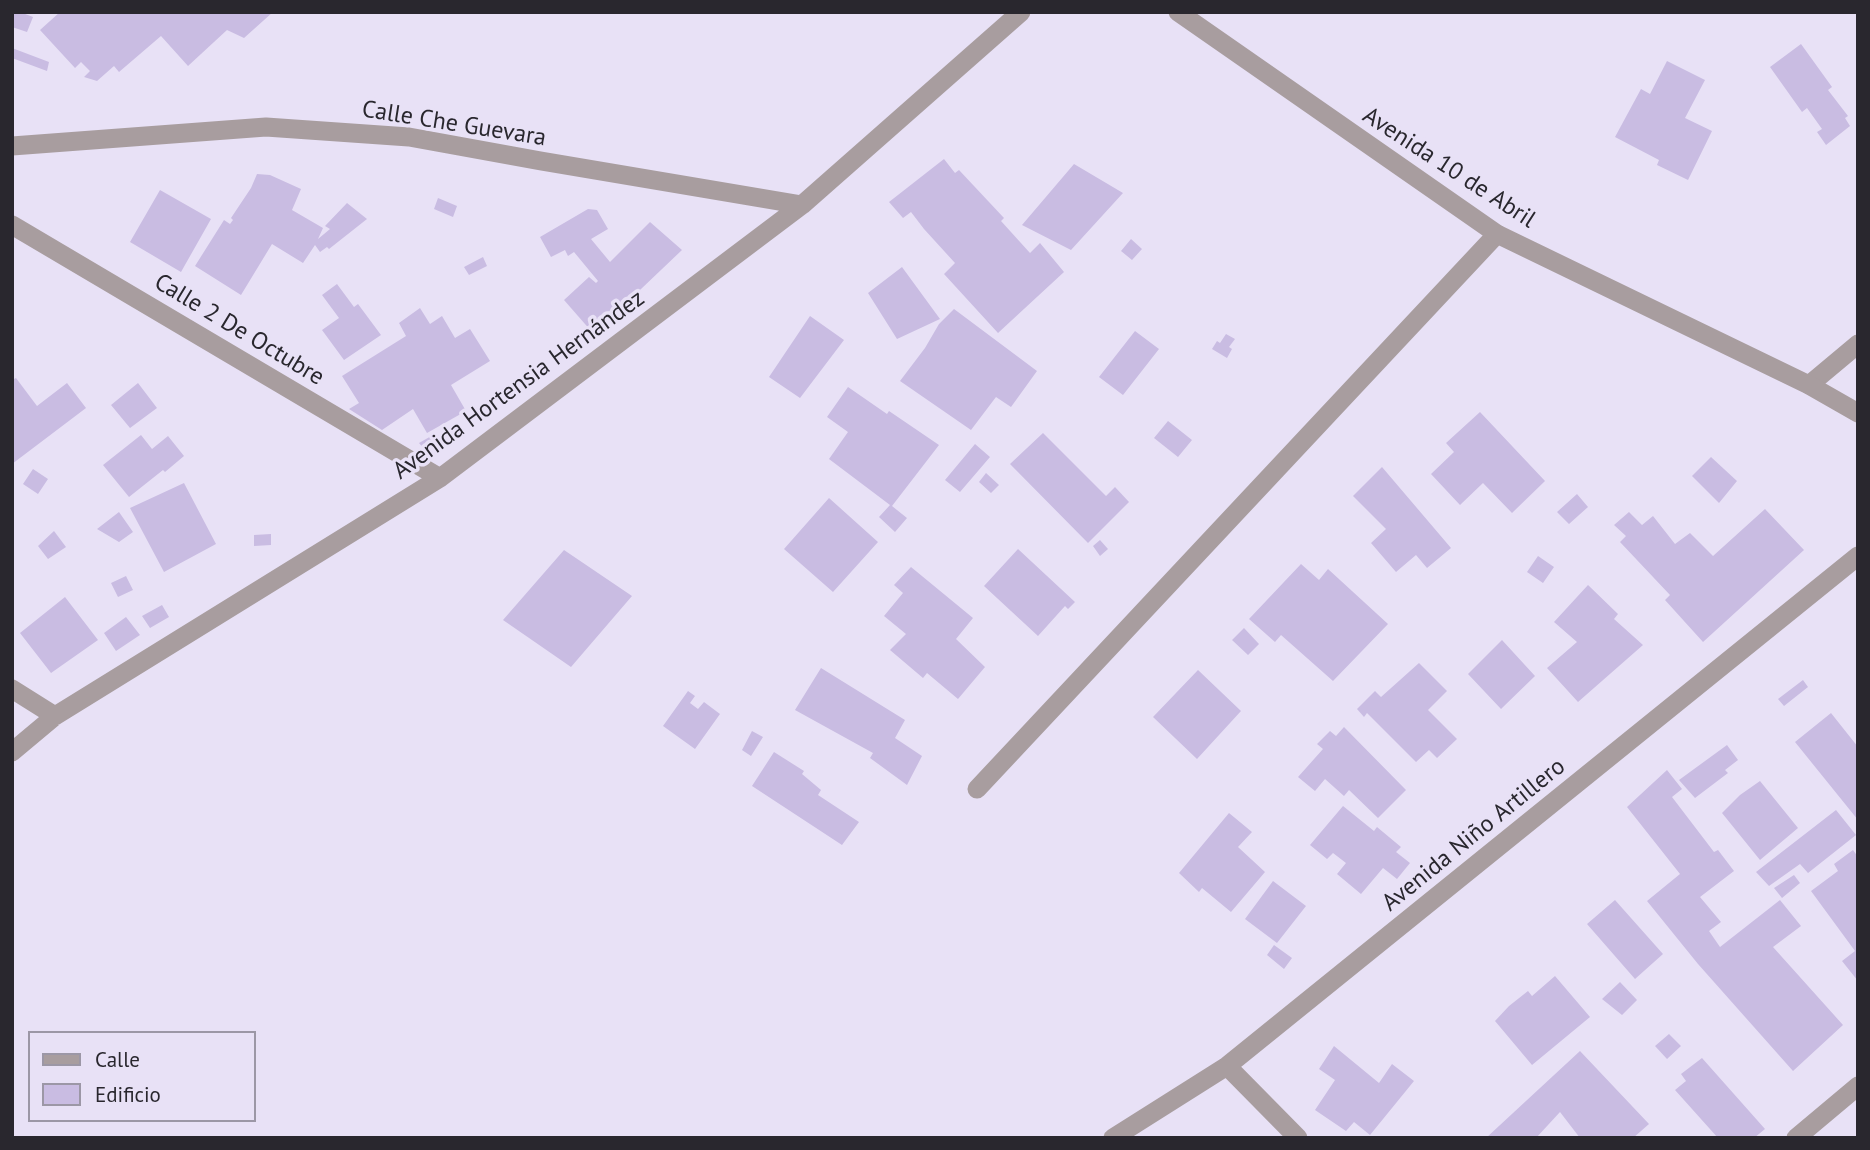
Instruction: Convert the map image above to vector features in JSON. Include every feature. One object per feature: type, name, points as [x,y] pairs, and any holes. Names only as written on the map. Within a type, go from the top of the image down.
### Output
[{"type":"street","name":"Avenida Hortensia Hernández","points":[[12,752],[55,716],[440,478],[802,205],[1021,12]]},
{"type":"street","name":"Avenida 10 de Abril","points":[[1178,12],[1497,234],[1809,385],[1858,412]]},
{"type":"street","name":"Calle Che Guevara","points":[[12,146],[265,127],[409,137],[802,205]]},
{"type":"street","name":"Calle 2 De Octubre","points":[[12,225],[440,478]]},
{"type":"street","points":[[977,789],[1497,234]]},
{"type":"street","points":[[1809,385],[1858,344]]},
{"type":"street","name":"Avenida Niño Artillero","points":[[1112,1138],[1227,1066],[1858,556]]},
{"type":"street","points":[[12,690],[55,716]]},
{"type":"street","points":[[1227,1066],[1298,1138]]},
{"type":"street","points":[[1796,1138],[1858,1086]]},
{"type":"building","points":[[12,12],[33,17],[27,32],[12,27]]},
{"type":"building","points":[[60,12],[273,12],[244,38],[227,30],[188,66],[161,36],[119,72],[114,66],[97,81],[84,77],[90,71],[81,62],[75,68],[40,30]]},
{"type":"building","points":[[1801,44],[1832,87],[1828,90],[1848,116],[1845,118],[1850,126],[1826,145],[1817,132],[1822,129],[1807,108],[1802,112],[1770,67]]},
{"type":"building","points":[[12,48],[49,62],[47,71],[12,58]]},
{"type":"building","points":[[1667,61],[1705,80],[1685,118],[1712,131],[1688,180],[1657,165],[1659,160],[1615,137],[1641,89],[1650,94]]},
{"type":"building","points":[[944,159],[955,173],[959,170],[1004,218],[1001,221],[1030,253],[1040,243],[1064,272],[998,333],[944,274],[955,263],[911,212],[903,218],[889,202]]},
{"type":"building","points":[[1074,164],[1123,193],[1071,250],[1022,225]]},
{"type":"building","points":[[257,174],[270,175],[301,189],[292,210],[323,228],[318,239],[330,229],[325,226],[347,203],[367,219],[329,249],[327,247],[320,252],[315,245],[303,263],[272,244],[241,295],[195,266],[224,220],[230,224],[233,220],[231,218]]},
{"type":"building","points":[[160,190],[211,219],[181,272],[130,242]]},
{"type":"building","points":[[438,198],[457,206],[453,217],[434,209]]},
{"type":"building","points":[[588,209],[597,210],[608,229],[591,239],[610,262],[650,222],[682,250],[592,332],[564,300],[589,277],[596,283],[598,281],[574,252],[568,256],[565,250],[551,257],[540,237]]},
{"type":"building","points":[[1131,239],[1142,249],[1132,260],[1121,251]]},
{"type":"building","points":[[483,257],[487,266],[469,275],[464,267]]},
{"type":"building","points":[[902,267],[940,319],[897,339],[868,293]]},
{"type":"building","points":[[337,284],[354,307],[358,304],[381,335],[344,360],[322,330],[339,318],[322,295]]},
{"type":"building","points":[[420,308],[430,324],[442,316],[455,338],[470,329],[490,361],[451,385],[466,411],[427,433],[413,409],[382,430],[349,409],[359,403],[342,376],[406,336],[399,323]]},
{"type":"building","points":[[954,309],[1037,371],[1011,407],[996,397],[971,430],[900,381],[939,324]]},
{"type":"building","points":[[810,316],[844,340],[800,398],[769,377]]},
{"type":"building","points":[[1135,331],[1159,349],[1123,395],[1099,377]]},
{"type":"building","points":[[1226,334],[1235,339],[1229,347],[1232,349],[1227,358],[1212,349]]},
{"type":"building","points":[[16,378],[37,406],[67,383],[86,408],[12,464],[12,380]]},
{"type":"building","points":[[138,383],[157,408],[130,428],[111,405]]},
{"type":"building","points":[[848,387],[939,445],[892,506],[907,518],[895,532],[879,517],[890,505],[829,459],[848,432],[827,417]]},
{"type":"building","points":[[1480,412],[1545,481],[1512,513],[1483,483],[1460,505],[1431,474],[1454,452],[1446,443]]},
{"type":"building","points":[[1168,421],[1192,440],[1178,457],[1154,438]]},
{"type":"building","points":[[1043,433],[1106,496],[1115,487],[1129,502],[1088,543],[1010,464]]},
{"type":"building","points":[[440,434],[448,447],[431,457],[419,443]]},
{"type":"building","points":[[141,435],[152,449],[168,436],[184,456],[129,497],[103,465]]},
{"type":"building","points":[[975,444],[990,457],[960,492],[945,480]]},
{"type":"building","points":[[1711,457],[1737,481],[1719,503],[1692,476]]},
{"type":"building","points":[[1382,467],[1451,548],[1427,568],[1416,555],[1396,572],[1371,543],[1386,529],[1353,496]]},
{"type":"building","points":[[33,469],[48,479],[38,494],[23,484]]},
{"type":"building","points":[[986,473],[999,485],[991,493],[979,482]]},
{"type":"building","points":[[184,483],[216,544],[164,572],[130,508]]},
{"type":"building","points":[[1577,494],[1588,507],[1569,524],[1557,512]]},
{"type":"building","points":[[829,498],[878,542],[833,592],[784,549]]},
{"type":"building","points":[[1765,509],[1804,550],[1703,642],[1665,600],[1670,595],[1620,542],[1626,536],[1614,525],[1629,512],[1642,525],[1653,516],[1675,544],[1690,533],[1713,556]]},
{"type":"building","points":[[119,512],[133,532],[119,542],[97,529]]},
{"type":"building","points":[[54,531],[66,547],[48,559],[38,546]]},
{"type":"building","points":[[271,534],[271,545],[254,546],[254,535]]},
{"type":"building","points":[[1100,540],[1108,549],[1100,556],[1093,546]]},
{"type":"building","points":[[1018,549],[1075,602],[1068,609],[1065,606],[1038,636],[984,586]]},
{"type":"building","points":[[564,550],[632,596],[571,667],[503,620]]},
{"type":"building","points":[[1538,556],[1554,567],[1543,583],[1527,572]]},
{"type":"building","points":[[1301,564],[1319,580],[1328,569],[1388,624],[1333,681],[1281,635],[1275,642],[1249,619]]},
{"type":"building","points":[[911,567],[973,618],[956,639],[985,667],[958,699],[927,673],[923,678],[890,650],[906,634],[884,616],[903,593],[894,585]]},
{"type":"building","points":[[126,576],[133,590],[118,597],[111,583]]},
{"type":"building","points":[[1588,585],[1618,614],[1614,619],[1643,645],[1578,702],[1547,668],[1577,642],[1554,622]]},
{"type":"building","points":[[65,597],[98,640],[51,673],[20,633]]},
{"type":"building","points":[[162,605],[169,617],[150,628],[142,616]]},
{"type":"building","points":[[126,617],[140,635],[116,651],[104,633]]},
{"type":"building","points":[[1244,628],[1259,644],[1248,655],[1232,640]]},
{"type":"building","points":[[1502,640],[1535,676],[1501,709],[1468,674]]},
{"type":"building","points":[[1419,663],[1447,691],[1428,710],[1457,739],[1437,758],[1429,750],[1416,762],[1367,713],[1364,717],[1357,709],[1375,691],[1381,697]]},
{"type":"building","points":[[821,668],[905,720],[895,738],[922,756],[907,785],[870,758],[873,753],[795,710]]},
{"type":"building","points":[[1198,670],[1241,711],[1197,759],[1153,717]]},
{"type":"building","points":[[1803,680],[1808,687],[1784,706],[1778,699]]},
{"type":"building","points":[[688,691],[695,696],[690,703],[698,709],[704,702],[720,714],[695,749],[663,726]]},
{"type":"building","points":[[1831,713],[1858,747],[1858,820],[1795,742]]},
{"type":"building","points":[[1344,727],[1406,790],[1378,818],[1349,790],[1344,796],[1325,779],[1315,791],[1298,777],[1323,749],[1317,744],[1330,731],[1336,736]]},
{"type":"building","points":[[752,731],[763,737],[751,756],[742,750]]},
{"type":"building","points":[[1727,745],[1738,760],[1725,770],[1728,773],[1695,798],[1679,780]]},
{"type":"building","points":[[774,752],[804,771],[802,774],[821,790],[818,795],[859,822],[842,845],[752,786]]},
{"type":"building","points":[[1667,770],[1682,789],[1672,797],[1714,852],[1718,850],[1734,871],[1700,897],[1721,922],[1709,931],[1720,947],[1780,900],[1801,926],[1773,947],[1843,1025],[1793,1071],[1698,964],[1647,901],[1680,874],[1627,807]]},
{"type":"building","points":[[1760,781],[1798,828],[1760,860],[1722,813],[1740,795]]},
{"type":"building","points":[[1343,806],[1374,831],[1377,827],[1401,847],[1396,852],[1410,863],[1397,879],[1383,868],[1361,894],[1337,874],[1346,863],[1333,853],[1327,859],[1310,845]]},
{"type":"building","points":[[1836,810],[1856,835],[1808,873],[1800,864],[1769,886],[1756,872]]},
{"type":"building","points":[[1229,813],[1252,832],[1238,847],[1265,872],[1231,912],[1202,888],[1199,892],[1179,873]]},
{"type":"building","points":[[1853,850],[1858,857],[1858,981],[1842,961],[1855,951],[1811,891],[1838,871],[1834,864]]},
{"type":"building","points":[[1794,875],[1800,883],[1782,898],[1774,888]]},
{"type":"building","points":[[1273,881],[1306,906],[1277,943],[1245,919]]},
{"type":"building","points":[[1615,900],[1663,954],[1635,979],[1587,924]]},
{"type":"building","points":[[1274,945],[1292,958],[1284,969],[1267,955]]},
{"type":"building","points":[[1555,976],[1590,1017],[1532,1065],[1495,1021],[1528,991],[1532,996]]},
{"type":"building","points":[[1620,982],[1637,1000],[1622,1015],[1602,999]]},
{"type":"building","points":[[1669,1034],[1681,1046],[1667,1059],[1655,1046]]},
{"type":"building","points":[[1334,1046],[1379,1083],[1392,1064],[1414,1081],[1370,1135],[1354,1122],[1346,1131],[1315,1110],[1335,1080],[1319,1069]]},
{"type":"building","points":[[1580,1051],[1649,1124],[1633,1138],[1580,1138],[1560,1112],[1536,1138],[1486,1138]]},
{"type":"building","points":[[1702,1058],[1765,1129],[1754,1138],[1718,1138],[1675,1090],[1686,1081],[1681,1074]]}]
